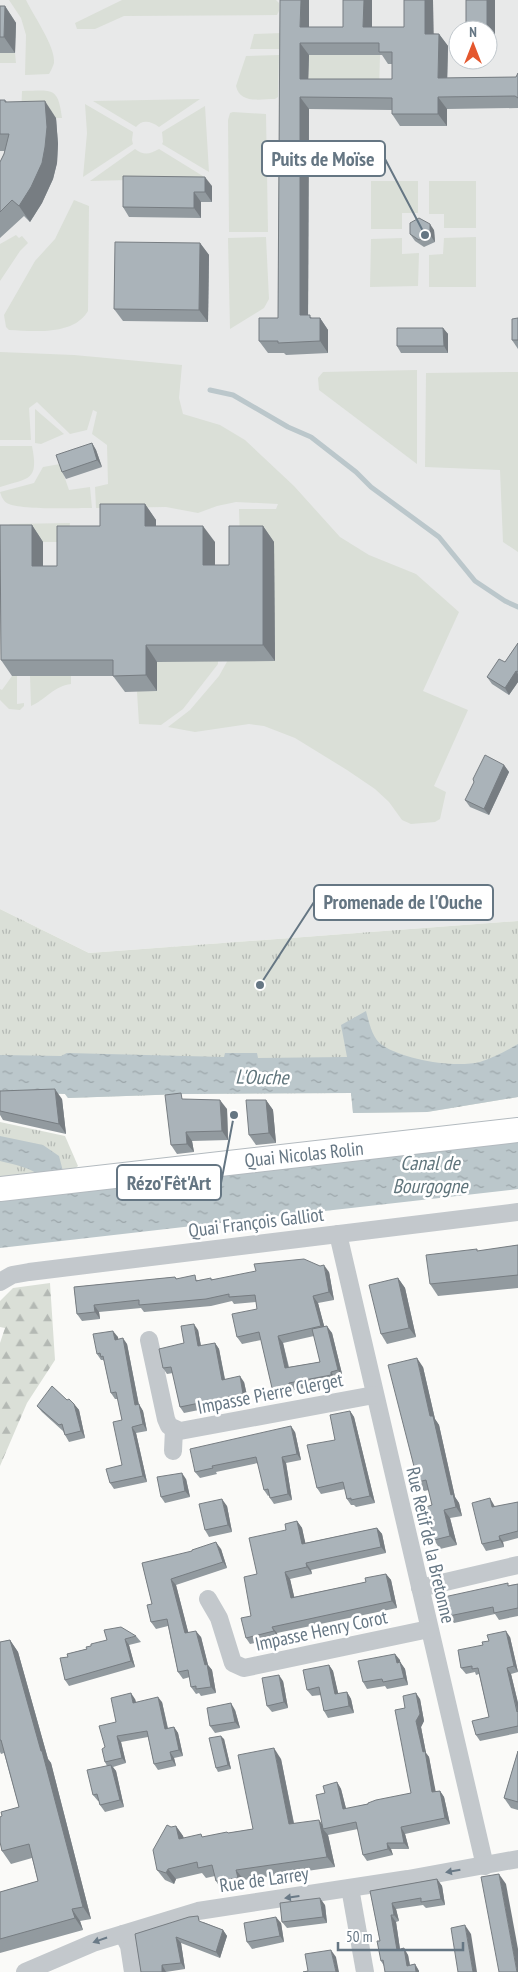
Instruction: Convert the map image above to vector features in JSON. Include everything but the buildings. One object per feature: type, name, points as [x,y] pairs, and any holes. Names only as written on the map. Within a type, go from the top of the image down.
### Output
[{"type":"street","name":"Quai Nicolas Rolin","points":[[0,1189],[518,1130]]},
{"type":"street","name":"Quai François Galliot","points":[[0,1282],[12,1275],[29,1272],[518,1212]]},
{"type":"street","name":"Rue Retif de la Bretonne","points":[[338,1234],[420,1588],[428,1630],[485,1866]]},
{"type":"street","points":[[149,1340],[166,1419],[169,1426],[174,1429],[174,1451]]},
{"type":"street","name":"Impasse Pierre Clerget","points":[[174,1429],[188,1431],[374,1394]]},
{"type":"street","points":[[420,1588],[518,1565]]},
{"type":"street","name":"Impasse Henry Corot","points":[[208,1599],[219,1618],[233,1663],[244,1668],[428,1630]]},
{"type":"street","name":"Rue de Larrey","points":[[25,1972],[93,1943],[198,1911],[350,1888],[518,1859]]},
{"type":"street","points":[[350,1888],[365,1972]]},
{"type":"street","points":[[123,1934],[129,1946],[133,1972]]},
{"type":"shaded area","points":[[0,0],[518,0],[518,921],[89,953],[0,909]]},
{"type":"green space","points":[[9,0],[26,0],[43,31],[54,56],[54,63],[49,74],[25,75],[26,35],[21,18]]},
{"type":"green space","points":[[122,0],[276,0],[279,3],[279,11],[277,15],[124,16],[95,29],[77,29],[75,23]]},
{"type":"green space","points":[[282,33],[281,49],[250,49],[254,34]]},
{"type":"green space","points":[[0,53],[15,53],[16,63],[0,63]]},
{"type":"green space","points":[[279,55],[278,97],[275,99],[257,100],[246,98],[238,92],[236,86],[246,56]]},
{"type":"green space","points":[[309,55],[380,55],[379,91],[308,91]]},
{"type":"green space","points":[[22,91],[51,92],[58,100],[62,118],[21,118]]},
{"type":"green space","points":[[200,99],[159,127],[147,122],[138,124],[136,127],[93,101]]},
{"type":"green space","points":[[85,104],[133,132],[133,144],[83,177],[87,133]]},
{"type":"green space","points":[[205,106],[209,172],[162,144],[162,132]]},
{"type":"green space","points":[[230,113],[266,114],[268,232],[229,232],[228,120]]},
{"type":"green space","points":[[135,149],[147,154],[159,149],[206,178],[90,181]]},
{"type":"green space","points":[[371,181],[418,181],[418,213],[402,213],[402,229],[371,229]]},
{"type":"green space","points":[[429,181],[476,181],[476,228],[444,228],[444,214],[429,214]]},
{"type":"green space","points":[[74,200],[89,206],[88,311],[73,325],[63,328],[41,331],[9,330],[6,327],[4,315],[35,261],[55,239]]},
{"type":"green space","points":[[16,235],[19,238],[22,236],[28,243],[20,251],[0,281],[0,244]]},
{"type":"green space","points":[[266,237],[269,299],[264,308],[230,329],[228,238]]},
{"type":"green space","points":[[476,237],[476,287],[429,287],[429,255],[443,254],[444,238]]},
{"type":"green space","points":[[402,238],[402,254],[419,253],[418,286],[370,287],[371,239]]},
{"type":"green space","points":[[0,352],[74,355],[182,365],[179,398],[183,414],[220,425],[245,440],[294,486],[340,537],[369,555],[416,574],[459,612],[423,691],[468,710],[434,786],[446,792],[440,819],[435,822],[411,824],[402,820],[389,802],[375,789],[295,738],[264,726],[249,724],[195,732],[168,727],[190,710],[219,676],[229,658],[240,542],[239,509],[276,509],[278,504],[236,502],[198,513],[166,507],[96,508],[95,487],[108,484],[107,445],[92,434],[97,412],[93,410],[87,430],[70,434],[37,402],[29,408],[31,440],[0,440]]},
{"type":"green space","points":[[417,370],[417,464],[319,390],[318,378],[323,372]]},
{"type":"green space","points":[[518,372],[518,552],[503,542],[500,470],[425,467],[426,373]]},
{"type":"green space","points":[[35,409],[64,434],[41,444],[35,443]]},
{"type":"green space","points":[[0,446],[32,446],[34,457],[33,472],[25,479],[0,487]]},
{"type":"green space","points":[[60,464],[69,490],[90,487],[92,508],[16,506],[9,504],[3,499],[0,492],[34,483],[43,467]]},
{"type":"green space","points":[[70,523],[68,542],[10,542],[6,530],[10,524]]},
{"type":"green space","points":[[218,659],[218,664],[183,709],[161,725],[139,724],[137,692],[157,661]]},
{"type":"green space","points":[[12,676],[17,676],[17,704],[24,703],[20,710],[9,709],[0,700],[0,689],[2,690]]},
{"type":"green space","points":[[30,676],[71,676],[71,684],[60,687],[31,706]]},
{"type":"green space","points":[[0,909],[89,953],[518,921],[518,1097],[427,1112],[353,1113],[351,1093],[184,1094],[68,1098],[65,1094],[0,1091]]},
{"type":"green space","points":[[0,1122],[65,1136],[78,1166],[68,1175],[36,1179],[0,1176]]},
{"type":"green space","points":[[50,1283],[55,1360],[27,1403],[0,1466],[0,1343],[5,1328],[0,1327],[0,1301],[13,1288]]},
{"type":"water","name":"L'Ouche","points":[[366,1011],[371,1030],[382,1045],[416,1059],[469,1064],[490,1058],[518,1044],[518,1097],[427,1112],[353,1113],[351,1093],[184,1094],[68,1098],[65,1094],[0,1091],[0,1055],[61,1056],[67,1053],[224,1057],[225,1053],[257,1053],[258,1058],[347,1057],[341,1025]]},
{"type":"water","name":"Canal de Bourgogne","points":[[0,1136],[43,1145],[59,1156],[64,1175],[518,1139],[518,1189],[0,1248],[0,1197],[43,1178],[28,1169],[0,1161]]},
{"type":"waterway","points":[[210,390],[233,395],[288,427],[311,437],[356,472],[371,487],[439,537],[475,581],[505,601],[518,607]]},
{"type":"place","name":"Puits de Moïse","points":[[425,235]]},
{"type":"place","name":"Promenade de l'Ouche","points":[[260,985]]},
{"type":"place","name":"Rézo'Fêt'Art","points":[[234,1115]]}]
